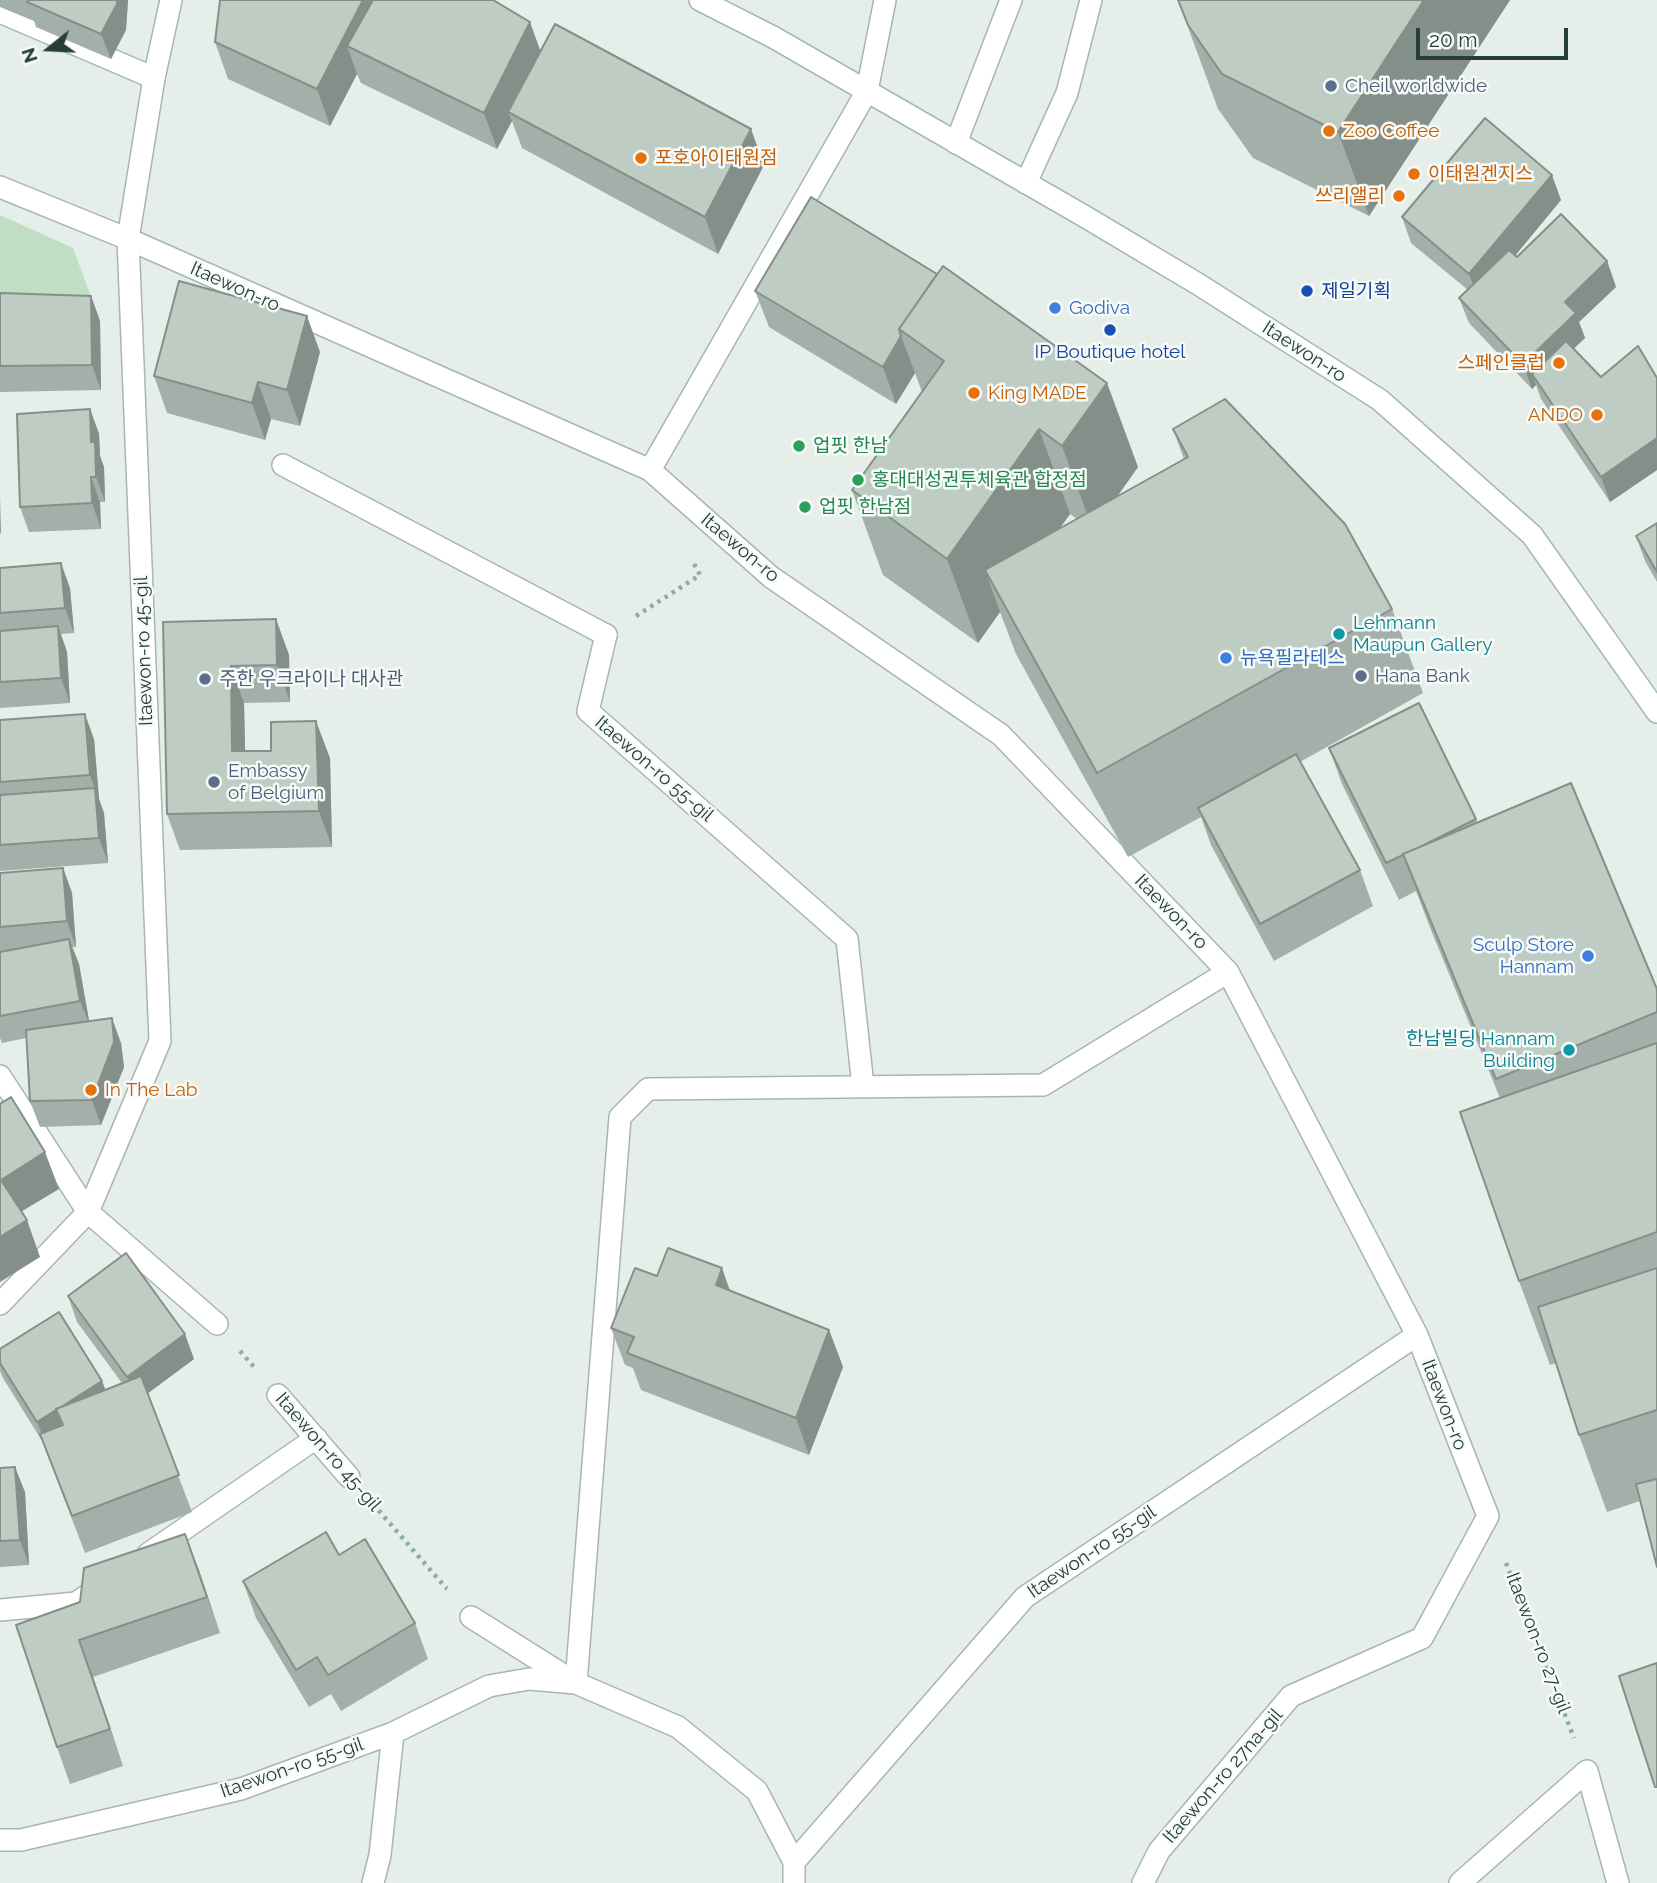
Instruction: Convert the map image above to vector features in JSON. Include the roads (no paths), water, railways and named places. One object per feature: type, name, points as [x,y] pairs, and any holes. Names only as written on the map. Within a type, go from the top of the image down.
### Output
[{"type":"street","name":"Itaewon-ro 45-gil","points":[[0,1304],[88,1212],[160,1041],[128,239],[154,78],[171,0]]},
{"type":"street","name":"Itaewon-ro","points":[[700,0],[773,37],[1198,284],[1380,400],[1532,535],[1657,712]]},
{"type":"street","points":[[650,470],[867,91],[885,0]]},
{"type":"street","points":[[956,143],[1011,0]]},
{"type":"street","points":[[1026,183],[1067,93],[1091,0]]},
{"type":"street","points":[[0,12],[154,78]]},
{"type":"street","name":"Itaewon-ro","points":[[0,187],[128,239],[650,470],[771,577],[1001,735],[1228,972],[1417,1335],[1488,1516]]},
{"type":"street","name":"Itaewon-ro 55-gil","points":[[283,465],[606,635],[588,711],[847,939],[863,1086]]},
{"type":"street","points":[[471,1617],[576,1683],[620,1117],[648,1089],[1043,1085],[1228,972]]},
{"type":"street","points":[[0,1076],[88,1212],[217,1324]]},
{"type":"street","name":"Itaewon-ro 55-gil","points":[[0,1840],[21,1840],[241,1789],[393,1733],[489,1686],[529,1679],[576,1683],[678,1727],[757,1791],[794,1872],[1025,1597],[1417,1335]]},
{"type":"street","name":"Itaewon-ro 45-gil","points":[[278,1395],[349,1477]]},
{"type":"street","points":[[0,1609],[76,1603],[316,1438]]},
{"type":"street","name":"Itaewon-ro 27na-gil","points":[[1143,1883],[1158,1851],[1291,1696],[1422,1637],[1488,1516]]},
{"type":"street","points":[[373,1883],[380,1856],[393,1733]]},
{"type":"street","points":[[1460,1883],[1587,1771],[1618,1883]]},
{"type":"place","name":"Cheil worldwide","points":[[1331,86]]},
{"type":"place","name":"Zoo Coffee","points":[[1329,131]]},
{"type":"place","name":"포호아이태원점","points":[[641,158]]},
{"type":"place","name":"이태원겐지스","points":[[1414,174]]},
{"type":"place","name":"쓰리앨리","points":[[1399,196]]},
{"type":"place","name":"제일기획","points":[[1307,291]]},
{"type":"place","name":"Godiva","points":[[1055,308]]},
{"type":"place","name":"IP Boutique hotel","points":[[1110,330]]},
{"type":"place","name":"스페인클럽","points":[[1559,363]]},
{"type":"place","name":"King MADE","points":[[974,393]]},
{"type":"place","name":"ANDO","points":[[1597,415]]},
{"type":"place","name":"업핏 한남","points":[[799,446]]},
{"type":"place","name":"홍대대성권투체육관 합정점","points":[[858,480]]},
{"type":"place","name":"업핏 한남점","points":[[805,507]]},
{"type":"place","name":"Lehmann Maupun Gallery","points":[[1339,634]]},
{"type":"place","name":"뉴욕필라테스","points":[[1226,658]]},
{"type":"place","name":"Hana Bank","points":[[1361,676]]},
{"type":"place","name":"주한 우크라이나 대사관","points":[[205,679]]},
{"type":"place","name":"Embassy of Belgium","points":[[214,782]]},
{"type":"place","name":"Sculp Store Hannam","points":[[1588,956]]},
{"type":"place","name":"한남빌딩 Hannam Building","points":[[1569,1050]]},
{"type":"place","name":"In The Lab","points":[[91,1090]]}]
